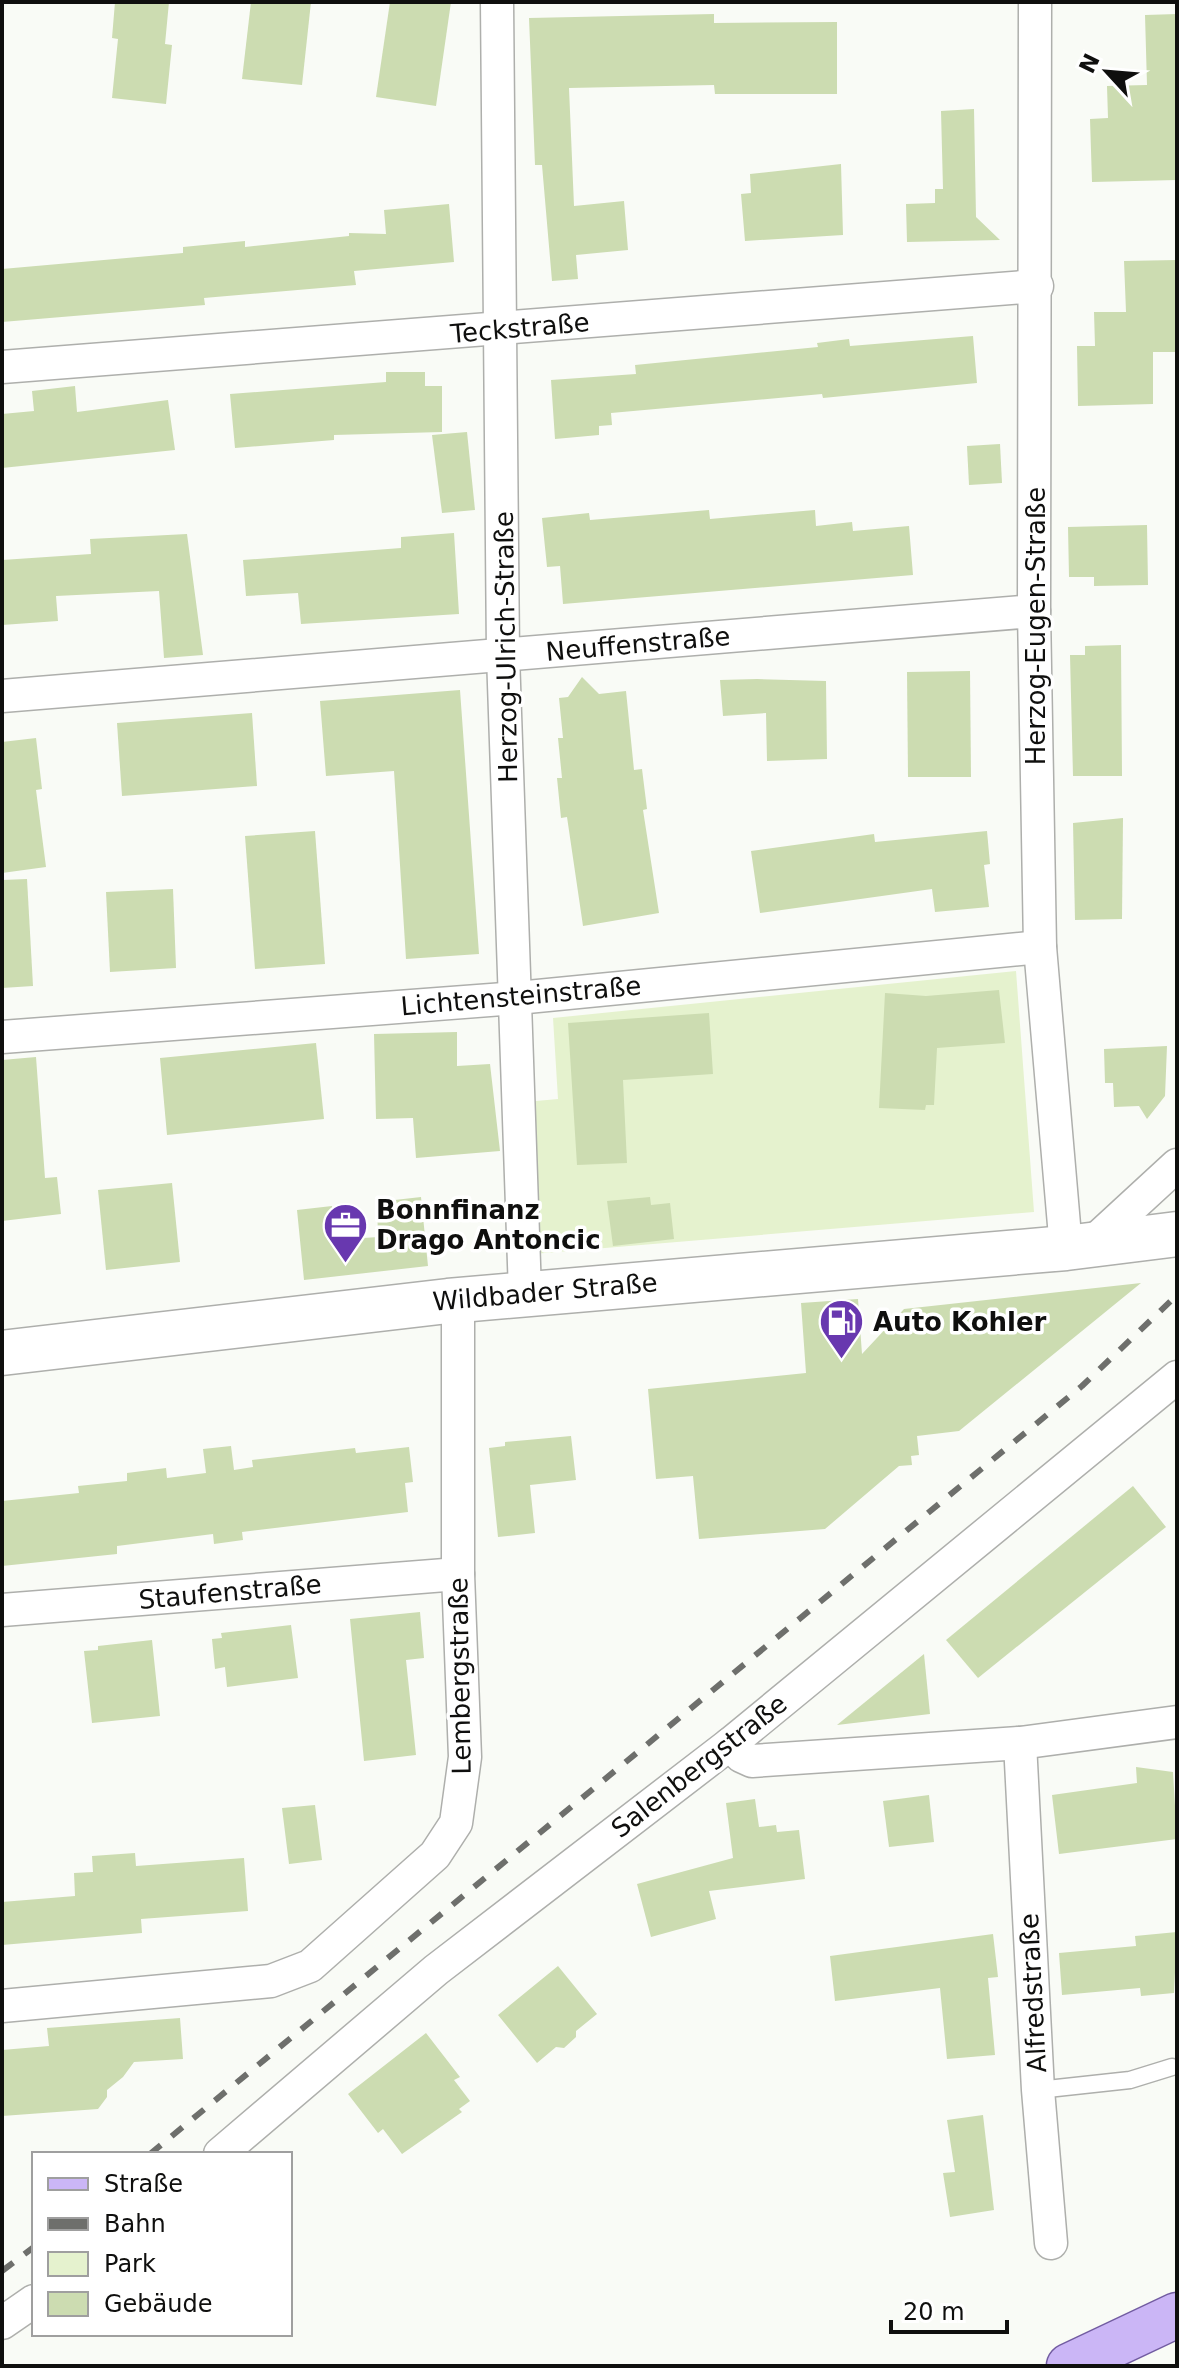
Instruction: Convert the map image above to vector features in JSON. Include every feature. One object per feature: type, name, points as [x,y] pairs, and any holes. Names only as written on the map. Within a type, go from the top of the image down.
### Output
[{"type":"main road","name":"Wildbader Straße","points":[[2,1353],[525,1293],[1078,1247],[1177,1234]]},
{"type":"main road","points":[[1069,2366],[1177,2315]]},
{"type":"street","name":"Herzog-Ulrich-Straße","points":[[497,2],[503,655],[525,1293]]},
{"type":"street","name":"Herzog-Eugen-Straße","points":[[1035,2],[1037,286],[1034,611],[1040,947],[1078,1247]]},
{"type":"street","name":"Teckstraße","points":[[2,367],[1037,286]]},
{"type":"street","name":"Neuffenstraße","points":[[2,696],[1034,611]]},
{"type":"street","name":"Lichtensteinstraße","points":[[2,1037],[517,998],[1040,947]]},
{"type":"street","points":[[1078,1247],[1177,1165]]},
{"type":"street","name":"Lembergstraße","points":[[2,2006],[271,1981],[310,1966],[435,1855],[456,1823],[465,1757],[458,1574],[458,1300]]},
{"type":"street","name":"Salenbergstraße","points":[[222,2152],[436,1970],[730,1744],[1177,1377]]},
{"type":"street","name":"Staufenstraße","points":[[2,1610],[458,1574]]},
{"type":"street","points":[[730,1744],[741,1756],[752,1761],[1020,1743],[1177,1722]]},
{"type":"street","name":"Alfredstraße","points":[[1020,1743],[1038,2090],[1051,2243]]},
{"type":"street","points":[[2,2323],[32,2302]]},
{"type":"lane","points":[[1038,2090],[1130,2080],[1172,2067]]},
{"type":"green space","points":[[1016,971],[1034,1212],[533,1254],[525,1102],[558,1099],[553,1018]]},
{"type":"building","points":[[115,2],[169,2],[165,44],[172,45],[166,104],[112,98],[118,39],[112,38]]},
{"type":"building","points":[[251,2],[311,2],[302,85],[242,79]]},
{"type":"building","points":[[390,2],[451,2],[436,106],[376,97]]},
{"type":"building","points":[[714,14],[714,23],[837,22],[837,94],[715,94],[714,85],[569,88],[574,206],[624,201],[628,250],[576,255],[578,279],[552,281],[542,165],[535,165],[529,18]]},
{"type":"building","points":[[1177,14],[1177,180],[1092,182],[1090,119],[1108,118],[1107,86],[1147,85],[1145,15]]},
{"type":"building","points":[[974,109],[976,217],[1000,240],[907,242],[906,204],[935,203],[935,189],[943,189],[941,111]]},
{"type":"building","points":[[841,164],[843,235],[745,241],[741,194],[751,193],[750,174]]},
{"type":"building","points":[[449,204],[454,262],[354,271],[356,285],[204,298],[205,305],[2,322],[2,269],[183,253],[183,247],[245,241],[245,247],[349,236],[349,233],[386,234],[384,210]]},
{"type":"building","points":[[1177,260],[1177,352],[1153,352],[1153,404],[1078,406],[1077,346],[1095,346],[1094,312],[1126,312],[1124,261]]},
{"type":"building","points":[[973,336],[977,383],[611,413],[612,425],[599,426],[599,435],[555,439],[551,380],[636,374],[635,365],[818,347],[817,343],[849,339],[850,346]]},
{"type":"building","points":[[386,372],[425,372],[425,386],[442,386],[442,432],[334,435],[334,440],[235,448],[230,394],[386,382]]},
{"type":"building","points":[[75,386],[77,412],[168,400],[175,450],[2,468],[2,414],[34,411],[32,391]]},
{"type":"building","points":[[467,432],[475,510],[442,513],[432,435]]},
{"type":"building","points":[[1000,444],[1002,483],[969,485],[967,446]]},
{"type":"building","points":[[709,510],[710,519],[815,510],[816,526],[852,522],[853,531],[909,526],[913,575],[563,604],[560,566],[547,567],[542,518],[589,513],[590,520]]},
{"type":"building","points":[[1147,525],[1148,585],[1094,586],[1094,577],[1069,577],[1068,527]]},
{"type":"building","points":[[454,533],[459,614],[301,624],[298,593],[246,596],[243,560],[401,548],[401,537]]},
{"type":"building","points":[[187,534],[203,655],[164,658],[159,591],[56,596],[58,621],[2,625],[2,560],[91,554],[90,539]]},
{"type":"building","points":[[1121,645],[1122,776],[1073,776],[1070,655],[1085,655],[1085,646]]},
{"type":"building","points":[[970,671],[971,777],[908,777],[907,672]]},
{"type":"building","points":[[582,677],[599,694],[626,691],[634,770],[642,769],[647,809],[643,810],[659,913],[583,926],[567,817],[561,818],[557,778],[562,778],[558,738],[563,738],[559,698],[568,697]]},
{"type":"building","points":[[720,680],[826,681],[827,759],[767,761],[766,713],[723,716]]},
{"type":"building","points":[[460,690],[479,954],[406,959],[394,771],[326,776],[320,701]]},
{"type":"building","points":[[252,713],[257,786],[122,796],[117,723]]},
{"type":"building","points":[[36,738],[42,789],[36,790],[46,867],[2,873],[2,742]]},
{"type":"building","points":[[1123,818],[1122,919],[1075,920],[1073,823]]},
{"type":"building","points":[[315,831],[325,964],[255,969],[245,836]]},
{"type":"building","points":[[987,831],[990,864],[984,865],[989,907],[935,912],[932,889],[760,913],[751,851],[874,834],[875,842]]},
{"type":"building","points":[[27,879],[33,986],[2,988],[2,880]]},
{"type":"building","points":[[173,889],[176,968],[110,972],[106,892]]},
{"type":"building","points":[[999,990],[1005,1043],[937,1048],[934,1105],[926,1105],[925,1110],[879,1108],[885,993],[926,996]]},
{"type":"building","points":[[709,1013],[713,1074],[623,1080],[627,1163],[577,1165],[568,1023]]},
{"type":"building","points":[[457,1032],[457,1066],[490,1064],[500,1151],[416,1158],[413,1118],[376,1119],[374,1034]]},
{"type":"building","points":[[316,1043],[324,1119],[167,1135],[160,1058]]},
{"type":"building","points":[[1167,1046],[1165,1096],[1147,1119],[1139,1106],[1114,1107],[1113,1083],[1105,1083],[1104,1049]]},
{"type":"building","points":[[36,1057],[45,1178],[57,1177],[61,1214],[2,1221],[2,1060]]},
{"type":"building","points":[[172,1183],[180,1262],[106,1270],[98,1190]]},
{"type":"building","points":[[421,1197],[428,1266],[304,1280],[297,1210],[332,1206],[335,1240],[378,1237],[377,1202]]},
{"type":"building","points":[[650,1197],[651,1205],[670,1203],[674,1239],[613,1246],[607,1201]]},
{"type":"building","points":[[1141,1283],[959,1431],[917,1436],[919,1455],[911,1456],[912,1465],[899,1466],[825,1529],[699,1539],[693,1476],[656,1479],[648,1389],[806,1373],[801,1303],[858,1299],[862,1354],[904,1309]]},
{"type":"building","points":[[571,1436],[576,1480],[530,1485],[535,1533],[498,1537],[489,1448],[505,1446],[505,1442]]},
{"type":"building","points":[[231,1446],[234,1470],[253,1467],[252,1460],[355,1448],[356,1453],[409,1447],[413,1482],[405,1483],[408,1512],[242,1532],[243,1540],[214,1544],[213,1534],[117,1546],[117,1554],[2,1566],[2,1501],[79,1493],[78,1486],[127,1481],[127,1473],[166,1468],[167,1478],[206,1473],[203,1449]]},
{"type":"building","points":[[1133,1486],[1166,1527],[978,1678],[946,1640]]},
{"type":"building","points":[[420,1612],[424,1658],[406,1660],[416,1755],[364,1761],[350,1619]]},
{"type":"building","points":[[291,1625],[298,1678],[227,1687],[225,1667],[215,1669],[212,1639],[222,1638],[221,1633]]},
{"type":"building","points":[[152,1640],[160,1716],[92,1723],[84,1651],[98,1650],[98,1646]]},
{"type":"building","points":[[924,1654],[930,1714],[837,1725]]},
{"type":"building","points":[[1136,1767],[1173,1772],[1177,1839],[1059,1854],[1052,1795],[1137,1783]]},
{"type":"building","points":[[929,1795],[934,1842],[889,1847],[883,1801]]},
{"type":"building","points":[[755,1799],[759,1827],[776,1825],[777,1832],[799,1830],[805,1879],[709,1891],[716,1919],[651,1937],[637,1884],[733,1858],[726,1803]]},
{"type":"building","points":[[315,1805],[322,1860],[289,1864],[282,1808]]},
{"type":"building","points":[[135,1853],[136,1866],[244,1858],[248,1911],[141,1919],[142,1933],[2,1945],[2,1902],[75,1896],[74,1873],[93,1872],[92,1856]]},
{"type":"building","points":[[1177,1932],[1174,1993],[1141,1996],[1140,1988],[1062,1995],[1059,1953],[1136,1946],[1135,1936]]},
{"type":"building","points":[[993,1934],[998,1977],[988,1978],[995,2055],[947,2059],[940,1988],[835,2001],[830,1956]]},
{"type":"building","points":[[558,1966],[597,2014],[576,2031],[576,2037],[564,2048],[556,2047],[537,2063],[498,2015]]},
{"type":"building","points":[[180,2018],[183,2059],[134,2062],[123,2077],[107,2090],[107,2097],[98,2109],[2,2116],[2,2050],[49,2046],[47,2028]]},
{"type":"building","points":[[426,2033],[460,2077],[454,2080],[470,2101],[459,2109],[462,2112],[402,2154],[383,2129],[378,2133],[348,2094]]},
{"type":"building","points":[[983,2115],[994,2210],[950,2217],[943,2173],[955,2172],[947,2120]]},
{"type":"railway","points":[[152,2152],[1082,1386],[1177,1295]]},
{"type":"railway","points":[[2,2271],[32,2248]]},
{"type":"place","name":"Bonnfinanz Drago Antoncic","points":[[345,1264]]},
{"type":"place","name":"Auto Kohler","points":[[842,1361]]}]
